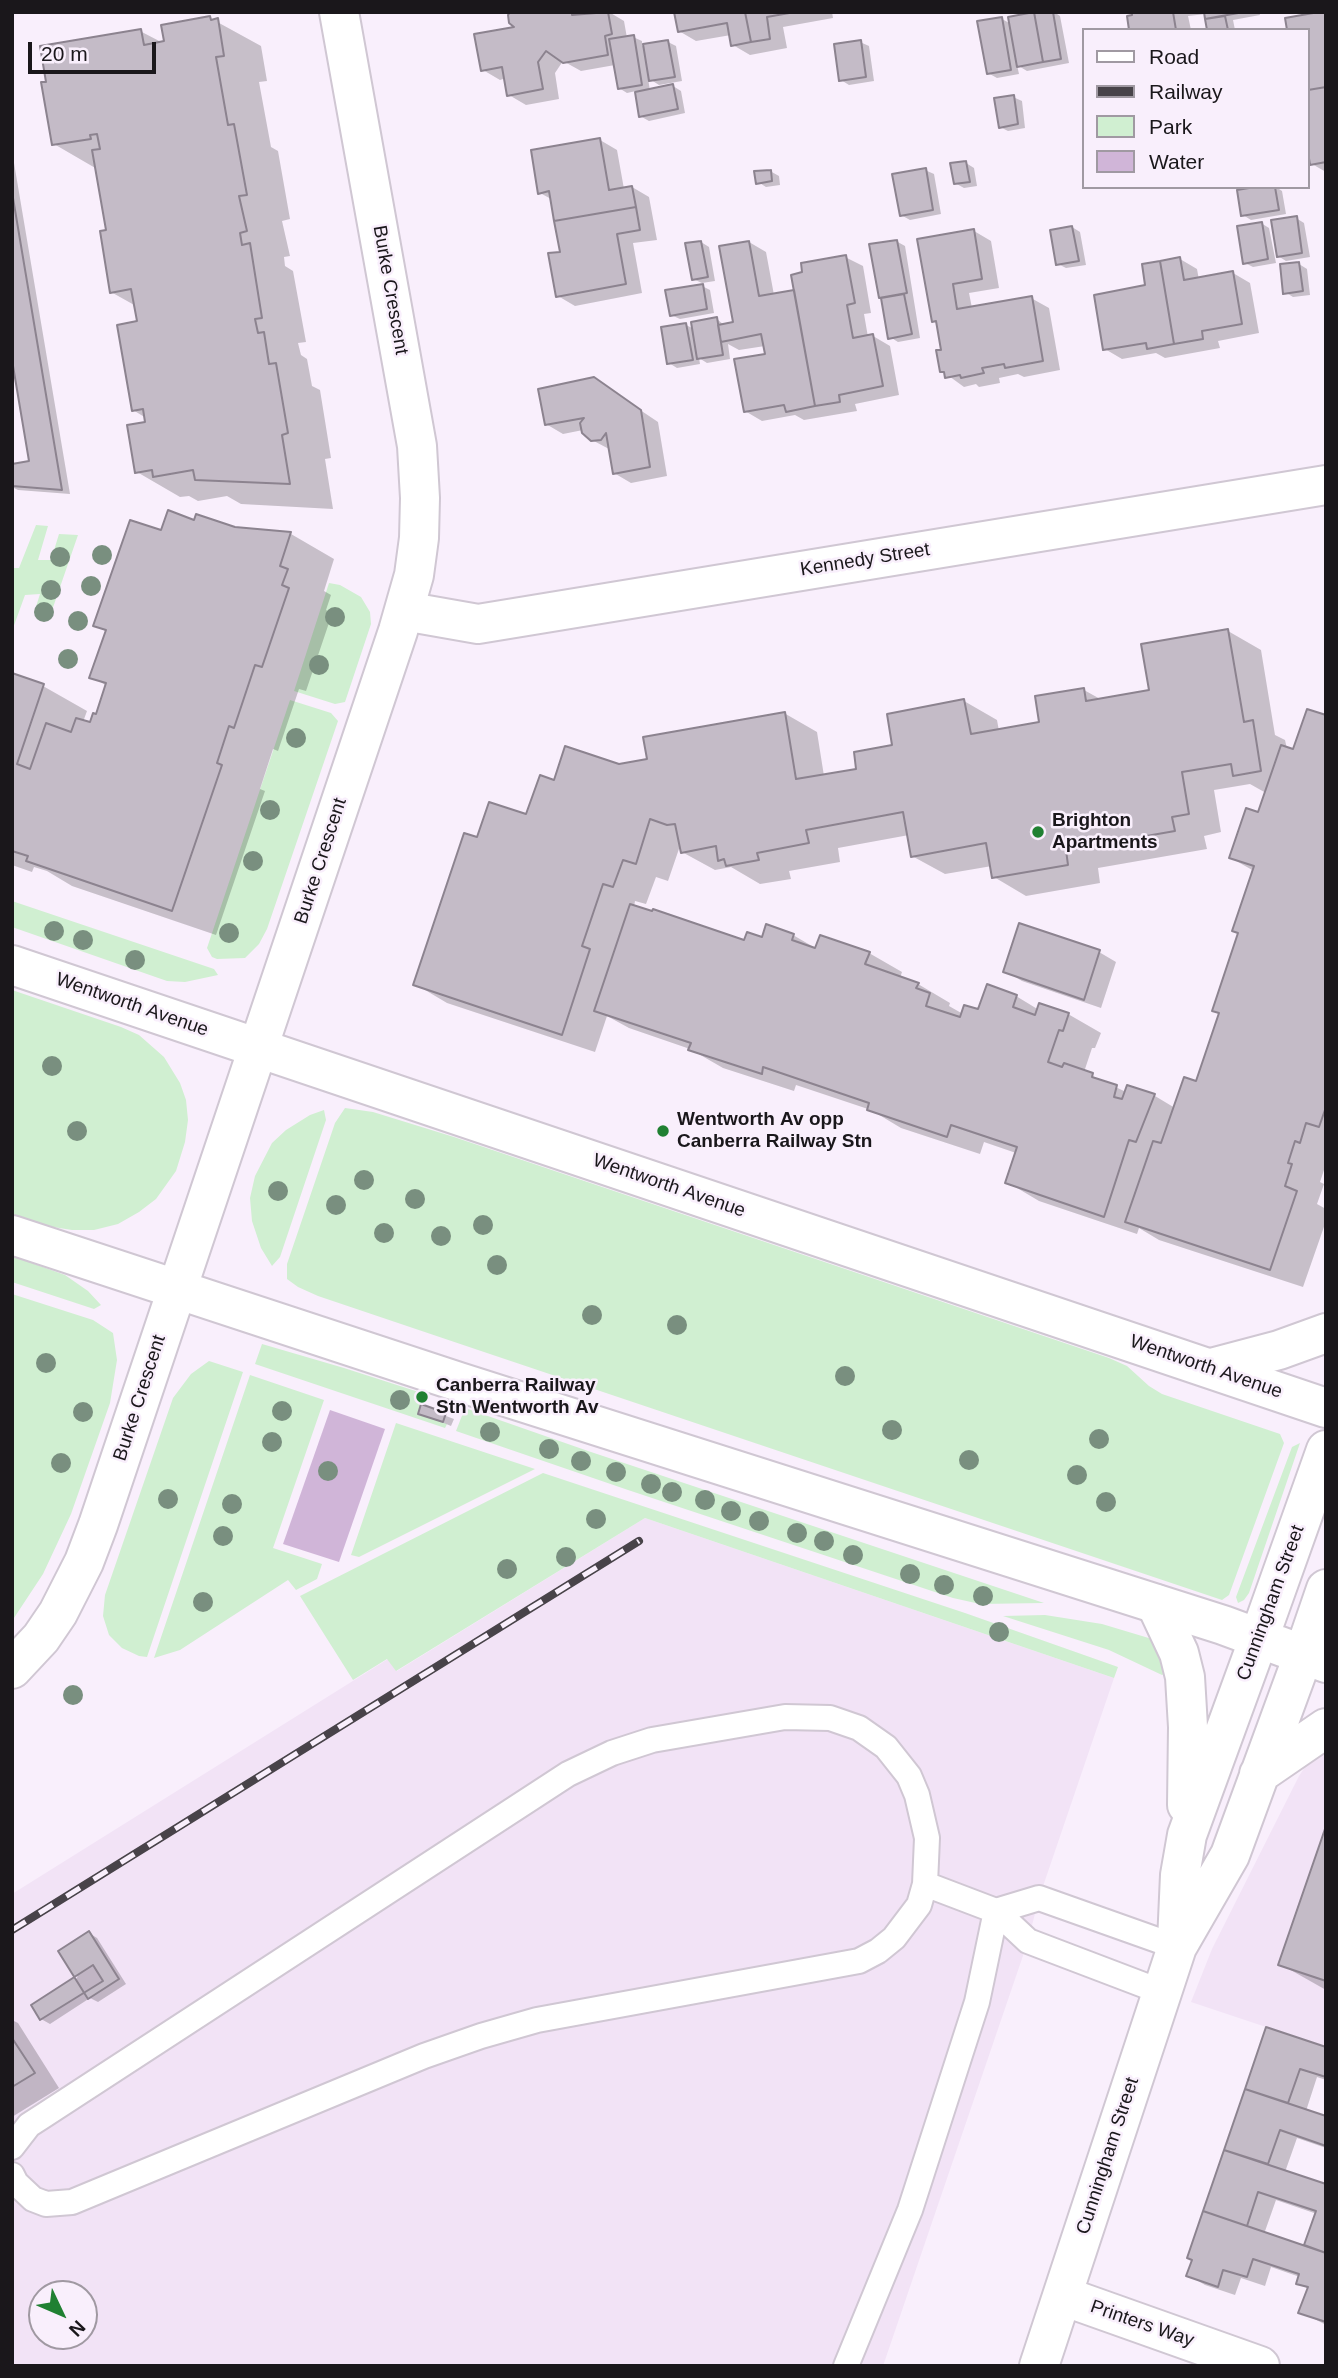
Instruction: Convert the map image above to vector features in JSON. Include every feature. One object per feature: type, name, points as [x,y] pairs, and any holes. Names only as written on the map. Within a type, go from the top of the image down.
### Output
[{"type":"street","name":"Burke Crescent","points":[[12,1669],[41,1638],[58,1613],[85,1562],[414,575],[419,538],[420,498],[417,446],[339,12]]},
{"type":"street","name":"Kennedy Street","points":[[404,611],[478,624],[1326,485]]},
{"type":"street","name":"Wentworth Avenue","points":[[12,965],[1326,1408]]},
{"type":"street","points":[[12,1235],[459,1382],[1156,1604],[1314,1659]]},
{"type":"street","points":[[1212,1368],[1279,1350],[1326,1333]]},
{"type":"street","name":"Cunningham Street","points":[[1187,1835],[1326,1450]]},
{"type":"street","name":"Cunningham Street","points":[[1040,2366],[1177,1947],[1230,1855],[1259,1774],[1314,1659],[1326,1589]]},
{"type":"street","name":"Cunningham Street","points":[[1156,1604],[1179,1653],[1185,1677],[1188,1727],[1187,1835],[1180,1875],[1177,1947]]},
{"type":"street","points":[[1259,1774],[1326,1728]]},
{"type":"street","name":"Printers Way","points":[[1063,2296],[1260,2366]]},
{"type":"lane","points":[[12,2147],[29,2125],[556,1781],[591,1761],[636,1744],[785,1717],[830,1718],[859,1728],[886,1747],[898,1760],[917,1795],[927,1838],[925,1884],[919,1905],[894,1938],[859,1961],[537,2020],[481,2036],[424,2056],[72,2202],[46,2204],[33,2199],[12,2175]]},
{"type":"lane","points":[[925,1884],[996,1911],[1028,1941],[1162,1992]]},
{"type":"lane","points":[[996,1911],[1039,1898],[1177,1947]]},
{"type":"lane","points":[[846,2366],[911,2210],[977,2002],[996,1911]]},
{"type":"shaded area","points":[[645,1518],[1114,1678],[1039,1898],[1028,1941],[883,2366],[12,2366],[12,1894],[388,1659],[397,1671]]},
{"type":"shaded area","points":[[1326,1744],[1326,2047],[1191,2002],[1212,1949],[1299,1776],[1315,1752]]},
{"type":"green space","points":[[36,525],[48,526],[38,560],[51,560],[59,534],[78,535],[49,619],[34,613],[40,594],[25,595],[12,631],[12,568],[19,568]]},
{"type":"green space","points":[[329,583],[340,585],[361,597],[370,612],[371,624],[345,702],[335,704],[294,691]]},
{"type":"green space","points":[[290,700],[331,713],[338,721],[267,929],[259,944],[245,958],[217,959],[212,957],[207,948]]},
{"type":"green space","points":[[12,901],[214,969],[218,975],[185,982],[167,981],[12,927]]},
{"type":"green space","points":[[12,990],[139,1035],[164,1057],[180,1083],[186,1100],[188,1120],[185,1142],[176,1171],[156,1199],[118,1224],[94,1230],[72,1230],[12,1214]]},
{"type":"green space","points":[[345,1108],[373,1112],[454,1137],[1109,1358],[1127,1366],[1162,1394],[1280,1434],[1284,1443],[1229,1595],[1222,1600],[318,1296],[298,1287],[287,1279],[287,1264],[335,1123]]},
{"type":"green space","points":[[324,1110],[326,1120],[280,1257],[272,1266],[261,1248],[252,1221],[250,1198],[255,1176],[272,1143],[286,1130]]},
{"type":"green space","points":[[12,1256],[65,1275],[88,1291],[101,1305],[94,1309],[12,1282]]},
{"type":"green space","points":[[12,1294],[93,1320],[113,1333],[117,1360],[110,1403],[71,1514],[43,1574],[12,1621]]},
{"type":"green space","points":[[262,1344],[425,1394],[418,1414],[447,1424],[445,1428],[255,1364]]},
{"type":"green space","points":[[209,1361],[243,1372],[147,1657],[139,1656],[122,1648],[109,1635],[103,1616],[105,1595],[173,1398],[191,1374]]},
{"type":"green space","points":[[250,1375],[324,1400],[273,1548],[322,1564],[317,1579],[296,1590],[288,1580],[180,1650],[154,1658]]},
{"type":"green space","points":[[465,1408],[1044,1603],[980,1604],[953,1598],[628,1490],[456,1431]]},
{"type":"green space","points":[[396,1423],[535,1469],[359,1557],[351,1555]]},
{"type":"green space","points":[[1300,1443],[1249,1593],[1238,1603],[1236,1597],[1292,1447]]},
{"type":"green space","points":[[543,1473],[965,1613],[1118,1667],[1114,1678],[645,1518],[396,1671],[387,1659],[353,1680],[300,1596]]},
{"type":"green space","points":[[1045,1615],[1102,1624],[1152,1639],[1169,1672],[1162,1675],[1109,1650],[1003,1616]]},
{"type":"water","points":[[330,1410],[385,1429],[339,1562],[283,1544]]},
{"type":"building","points":[[510,12],[572,12],[572,15],[608,12],[612,34],[605,36],[608,55],[563,63],[546,51],[538,62],[543,89],[507,96],[502,67],[481,71],[474,34],[514,27],[509,23]]},
{"type":"building","points":[[674,12],[745,12],[751,42],[731,46],[727,23],[678,32]]},
{"type":"building","points":[[745,12],[795,12],[767,17],[770,39],[751,42]]},
{"type":"building","points":[[1034,12],[1043,62],[1017,67],[1008,17]]},
{"type":"building","points":[[1034,12],[1053,12],[1061,59],[1043,62]]},
{"type":"building","points":[[1132,12],[1173,12],[1176,28],[1129,28],[1127,16],[1132,15]]},
{"type":"building","points":[[1204,12],[1244,12],[1205,19]]},
{"type":"building","points":[[1326,12],[1326,87],[1310,90],[1310,28],[1287,28],[1285,18]]},
{"type":"building","points":[[210,16],[211,20],[218,18],[224,56],[216,57],[228,125],[234,124],[247,195],[239,196],[247,231],[240,233],[242,245],[250,243],[262,318],[255,319],[258,333],[264,332],[269,364],[276,363],[288,433],[282,435],[290,484],[195,480],[193,470],[153,477],[152,470],[135,473],[127,425],[145,422],[143,409],[132,411],[117,325],[137,321],[131,289],[110,293],[100,231],[106,230],[92,150],[100,149],[97,134],[90,135],[91,139],[52,145],[41,82],[46,82],[40,46],[141,29],[144,45],[164,41],[161,25]]},
{"type":"building","points":[[1225,16],[1228,28],[1207,28],[1205,19]]},
{"type":"building","points":[[1002,17],[1011,70],[987,74],[977,21]]},
{"type":"building","points":[[634,35],[642,85],[618,89],[609,39]]},
{"type":"building","points":[[668,40],[675,77],[649,81],[643,44]]},
{"type":"building","points":[[861,40],[866,77],[839,81],[834,44]]},
{"type":"building","points":[[673,84],[678,109],[639,117],[635,92]]},
{"type":"building","points":[[1326,87],[1326,162],[1310,165],[1310,90]]},
{"type":"building","points":[[1014,95],[1018,124],[999,128],[994,98]]},
{"type":"building","points":[[600,138],[609,190],[632,186],[636,207],[554,221],[549,191],[538,194],[531,150]]},
{"type":"building","points":[[966,161],[970,182],[954,184],[950,163]]},
{"type":"building","points":[[926,168],[933,210],[900,216],[892,174]]},
{"type":"building","points":[[771,170],[772,181],[756,184],[754,171]]},
{"type":"building","points":[[1275,189],[1279,210],[1241,216],[1237,190]]},
{"type":"building","points":[[12,192],[62,490],[12,486],[12,464],[29,461],[12,360]]},
{"type":"building","points":[[636,207],[640,230],[617,234],[626,284],[556,297],[548,253],[560,252],[554,221]]},
{"type":"building","points":[[1297,216],[1302,253],[1277,257],[1271,220]]},
{"type":"building","points":[[1262,222],[1268,259],[1243,264],[1237,226]]},
{"type":"building","points":[[1072,226],[1079,261],[1056,265],[1050,230]]},
{"type":"building","points":[[974,229],[982,279],[953,284],[957,309],[1032,296],[1043,361],[1005,368],[1004,364],[982,368],[984,373],[945,378],[944,372],[940,372],[936,350],[941,350],[936,321],[932,322],[917,239]]},
{"type":"building","points":[[897,240],[907,293],[879,298],[869,244]]},
{"type":"building","points":[[701,241],[708,277],[692,280],[685,243]]},
{"type":"building","points":[[749,241],[759,296],[794,290],[815,406],[786,412],[784,405],[744,412],[734,359],[765,354],[761,334],[721,342],[718,325],[733,322],[719,246]]},
{"type":"building","points":[[846,255],[855,303],[847,305],[853,338],[873,334],[883,386],[839,395],[840,402],[815,406],[791,275],[802,272],[801,263]]},
{"type":"building","points":[[1180,257],[1184,280],[1233,271],[1242,324],[1202,331],[1203,339],[1174,344],[1160,261]]},
{"type":"building","points":[[1160,261],[1174,344],[1147,349],[1146,343],[1103,350],[1094,295],[1145,285],[1142,264]]},
{"type":"building","points":[[1299,262],[1303,291],[1283,294],[1280,264]]},
{"type":"building","points":[[703,284],[707,309],[670,316],[665,290]]},
{"type":"building","points":[[904,294],[912,334],[888,339],[881,298]]},
{"type":"building","points":[[717,317],[723,355],[697,359],[691,322]]},
{"type":"building","points":[[686,323],[693,360],[667,364],[661,327]]},
{"type":"building","points":[[594,377],[641,410],[650,467],[613,474],[606,433],[601,440],[591,441],[582,433],[580,423],[584,418],[545,425],[538,389]]},
{"type":"building","points":[[168,510],[194,520],[196,514],[235,527],[291,532],[280,566],[288,569],[282,585],[289,588],[262,667],[255,665],[234,728],[229,726],[217,763],[222,765],[172,911],[26,861],[28,856],[12,851],[12,673],[44,684],[17,764],[30,769],[46,723],[71,732],[76,718],[90,722],[93,713],[96,714],[106,683],[89,678],[106,630],[93,626],[130,520],[161,530]]},
{"type":"building","name":"Brighton Apartments","points":[[1228,629],[1244,722],[1253,720],[1261,771],[1233,776],[1231,764],[1182,772],[1189,814],[1172,817],[1175,831],[1066,850],[1068,865],[992,878],[986,843],[911,857],[903,812],[806,830],[809,843],[757,853],[759,860],[726,866],[724,859],[718,861],[716,846],[681,853],[675,824],[667,825],[650,819],[636,864],[623,860],[613,887],[603,884],[582,946],[590,949],[562,1035],[413,985],[464,833],[477,837],[489,802],[526,814],[540,775],[554,780],[565,746],[619,764],[647,759],[643,737],[785,712],[796,779],[856,769],[854,752],[892,745],[887,714],[964,699],[971,734],[1039,722],[1035,696],[1084,688],[1086,701],[1149,690],[1141,644]]},
{"type":"building","points":[[1307,709],[1326,715],[1326,1107],[1319,1127],[1306,1123],[1300,1143],[1295,1141],[1285,1186],[1297,1191],[1270,1270],[1125,1222],[1153,1141],[1161,1143],[1184,1077],[1196,1081],[1219,1013],[1212,1011],[1238,933],[1232,931],[1254,866],[1229,858],[1246,808],[1258,812],[1281,745],[1293,749]]},
{"type":"building","points":[[630,904],[652,911],[653,909],[744,940],[747,932],[762,937],[766,924],[794,934],[792,940],[815,948],[820,935],[870,952],[865,964],[919,983],[916,988],[930,993],[926,1006],[960,1017],[964,1005],[978,1009],[987,984],[1017,995],[1013,1007],[1035,1015],[1039,1003],[1069,1013],[1063,1031],[1059,1030],[1048,1062],[1062,1067],[1064,1063],[1093,1073],[1092,1077],[1117,1085],[1114,1097],[1122,1099],[1127,1085],[1155,1094],[1136,1142],[1129,1140],[1104,1217],[1005,1183],[1017,1147],[951,1125],[947,1137],[867,1110],[869,1103],[763,1067],[762,1074],[688,1050],[691,1043],[594,1011]]},
{"type":"building","points":[[1019,923],[1100,950],[1084,1000],[1003,972]]},
{"type":"building","points":[[421,1404],[446,1413],[443,1422],[418,1414]]},
{"type":"building","points":[[1326,1826],[1326,1981],[1278,1965]]},
{"type":"building","points":[[89,1931],[119,1979],[88,1999],[58,1951]]},
{"type":"building","points":[[93,1965],[103,1981],[40,2020],[31,2005]]},
{"type":"building","points":[[1266,2027],[1326,2047],[1326,2077],[1300,2069],[1288,2103],[1245,2089]]},
{"type":"building","points":[[12,2038],[35,2073],[12,2087]]},
{"type":"building","points":[[1245,2089],[1326,2116],[1326,2146],[1280,2130],[1268,2164],[1224,2150]]},
{"type":"building","points":[[1224,2150],[1326,2184],[1326,2253],[1304,2245],[1316,2211],[1258,2192],[1247,2226],[1203,2211]]},
{"type":"building","points":[[1203,2211],[1326,2253],[1326,2322],[1298,2313],[1308,2287],[1296,2284],[1299,2274],[1253,2259],[1247,2277],[1223,2270],[1218,2287],[1186,2276],[1192,2260],[1187,2258]]},
{"type":"railway","points":[[12,1930],[639,1541]]},
{"type":"place","name":"Brighton Apartments","points":[[1038,832]]},
{"type":"place","name":"Wentworth Av opp Canberra Railway Stn","points":[[663,1131]]},
{"type":"place","name":"Canberra Railway Stn Wentworth Av","points":[[422,1397]]}]
